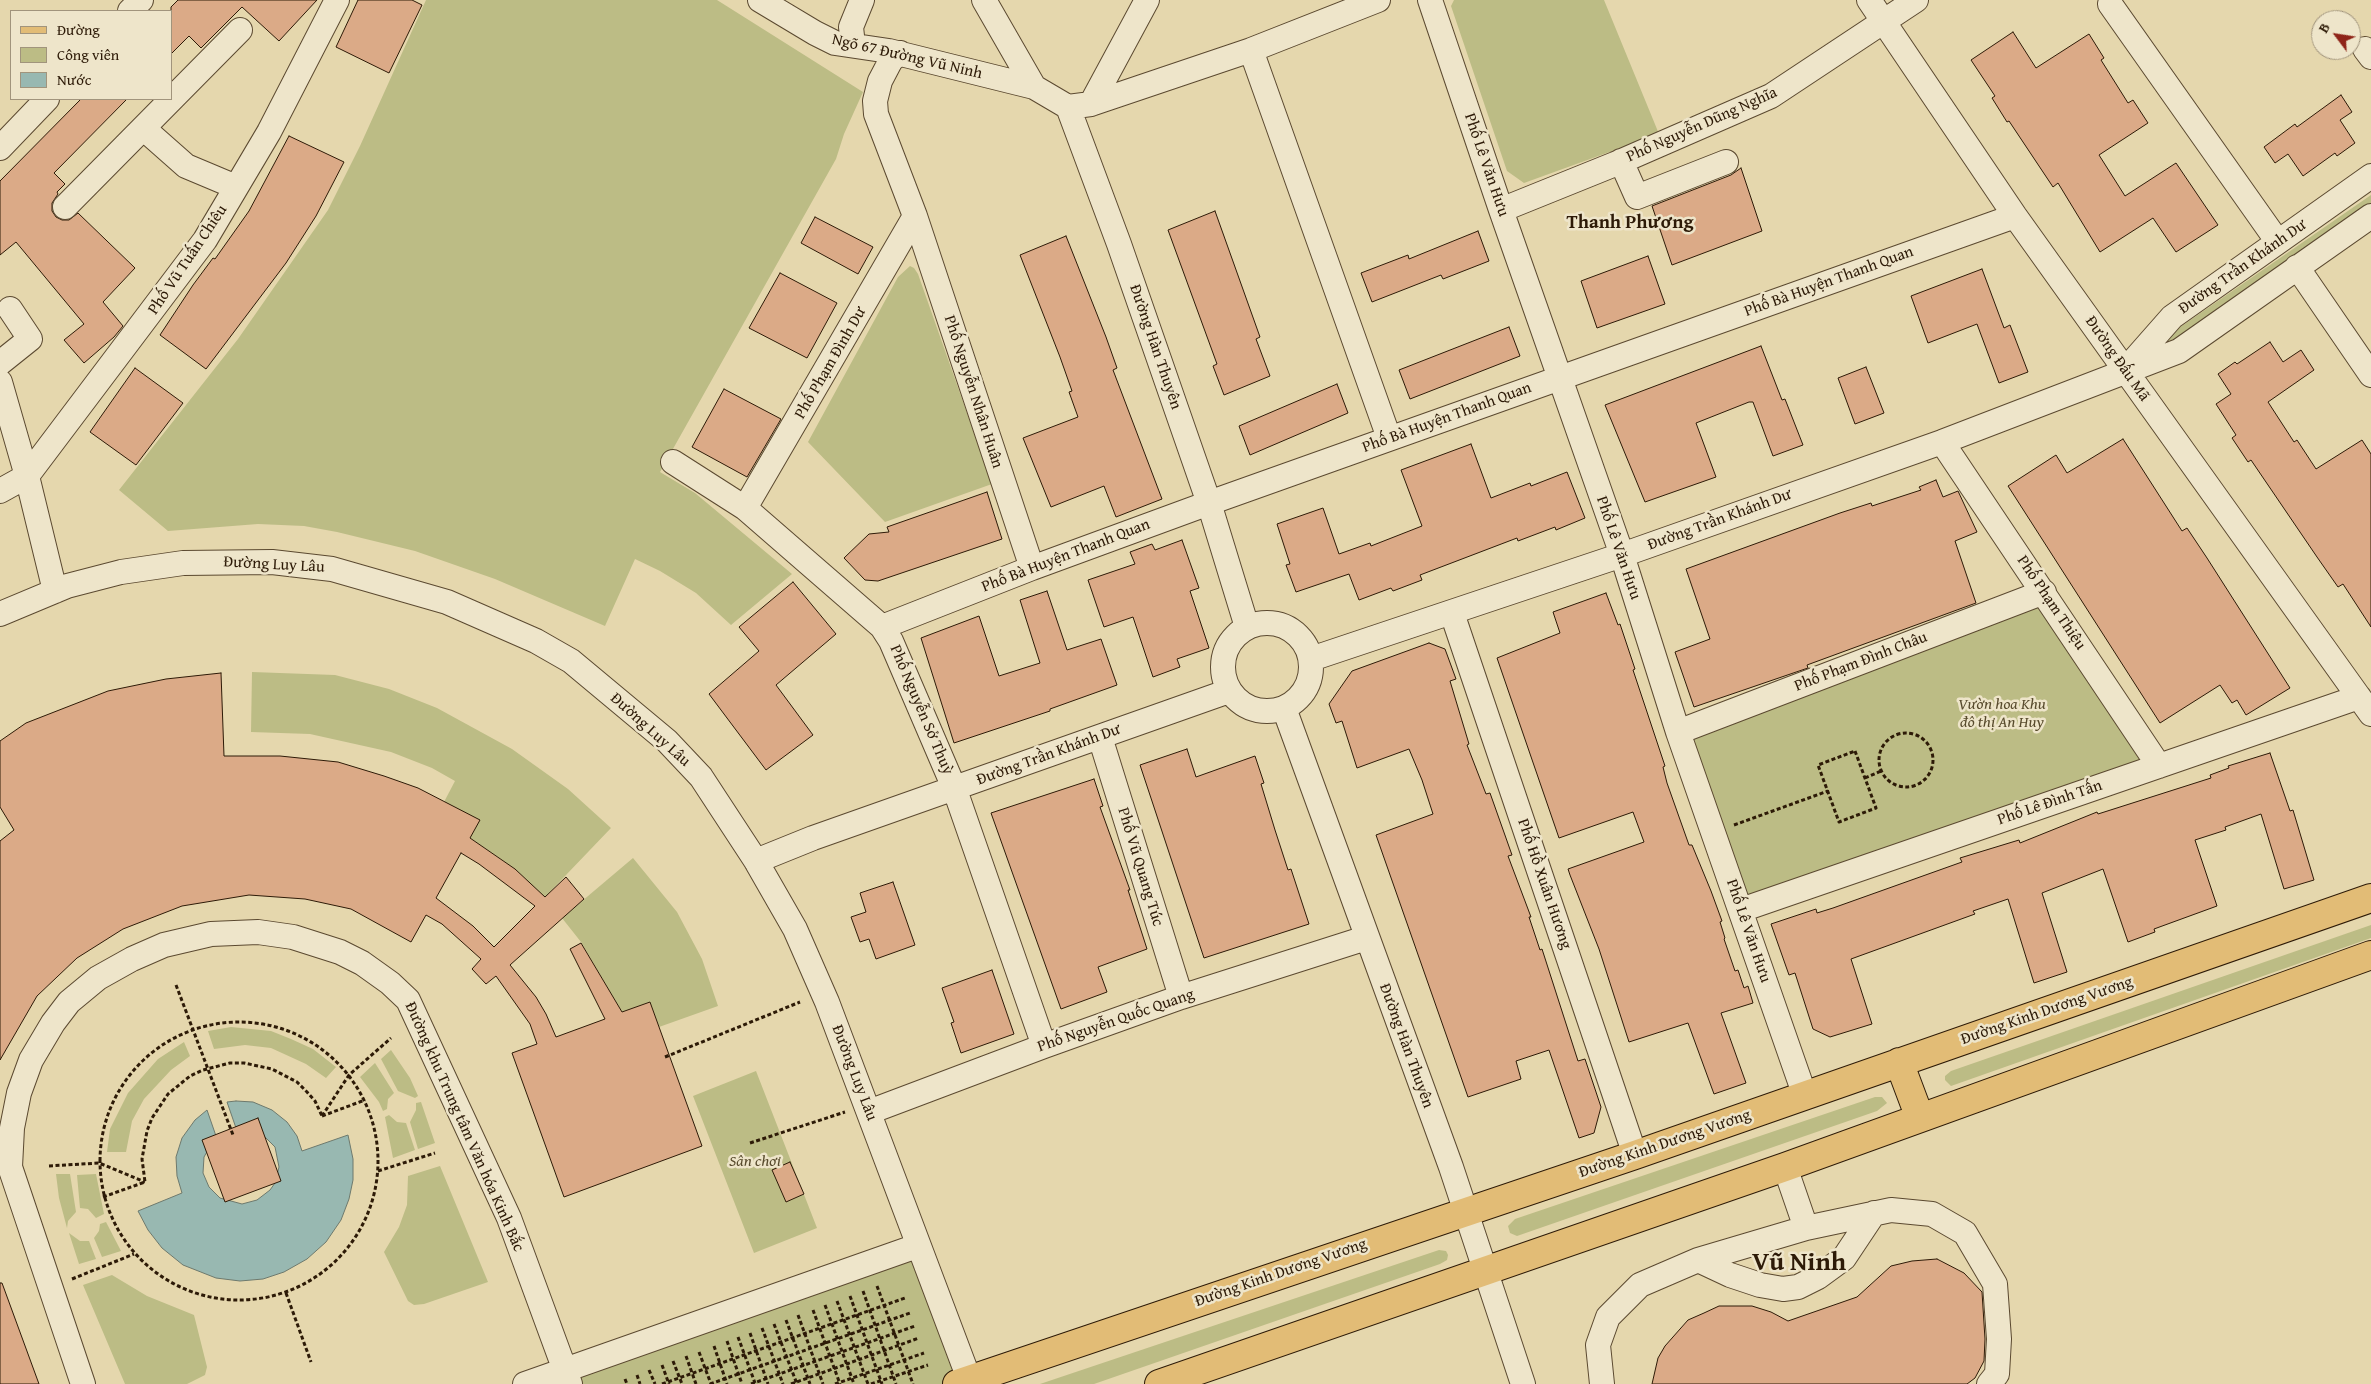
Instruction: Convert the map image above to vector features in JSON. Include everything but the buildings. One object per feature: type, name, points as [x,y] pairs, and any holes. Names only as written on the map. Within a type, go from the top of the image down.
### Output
[{"type":"main road","name":"Đường Kinh Dương Vương","points":[[966,1382],[1465,1211],[1635,1155],[2371,898]]},
{"type":"main road","points":[[1159,1384],[1785,1167],[2371,955]]},
{"type":"main road","points":[[1899,1062],[1920,1118]]},
{"type":"street","points":[[131,10],[141,0]]},
{"type":"street","name":"Phố Vũ Tuấn Chiêu","points":[[0,491],[27,476],[205,240],[269,132],[337,0]]},
{"type":"street","name":"Ngõ 67 Đường Vũ Ninh","points":[[760,0],[826,39],[853,46],[900,53],[1034,87]]},
{"type":"street","points":[[853,46],[851,27],[862,0]]},
{"type":"street","points":[[984,0],[1034,87],[1068,107],[1091,104],[1251,50],[1378,0]]},
{"type":"street","points":[[1091,104],[1147,0]]},
{"type":"street","name":"Phố Lê Văn Hưu","points":[[1430,0],[1501,210],[1622,555],[1678,732],[1805,1096]]},
{"type":"street","name":"Đường Đấu Mã","points":[[1869,0],[2015,216],[2365,705]]},
{"type":"street","name":"Phố Nguyễn Dũng Nghĩa","points":[[1501,210],[1621,161],[1771,96],[1916,0]]},
{"type":"street","points":[[2110,4],[2278,242]]},
{"type":"street","points":[[172,99],[240,30]]},
{"type":"street","points":[[1251,50],[1389,438]]},
{"type":"street","name":"Phố Nguyễn Nhân Huân","points":[[900,53],[891,60],[880,81],[875,101],[876,114],[915,216],[1032,568]]},
{"type":"street","points":[[0,148],[46,100]]},
{"type":"street","points":[[66,207],[171,100]]},
{"type":"street","name":"Đường Hàn Thuyên","points":[[1068,107],[1119,244],[1209,502],[1247,627]]},
{"type":"street","points":[[143,128],[186,166],[236,188]]},
{"type":"street","points":[[1621,161],[1637,197],[1726,162]]},
{"type":"street","name":"Đường Trần Khánh Dư","points":[[2125,370],[2172,317],[2371,176]]},
{"type":"street","name":"Phố Phạm Đình Dư","points":[[745,508],[915,216]]},
{"type":"street","name":"Phố Bà Huyện Thanh Quan","points":[[882,627],[1032,568],[1209,502],[2015,216]]},
{"type":"street","name":"Đường Trần Khánh Dư","points":[[1311,659],[1622,555],[1942,442],[2179,350],[2371,216]]},
{"type":"street","points":[[2297,267],[2371,376]]},
{"type":"street","points":[[0,363],[30,339],[10,309]]},
{"type":"street","points":[[0,382],[27,476],[55,591]]},
{"type":"street","name":"Phố Phạm Thiệu","points":[[1942,442],[2044,592],[2158,766]]},
{"type":"street","name":"Phố Nguyễn Sở Thuỳ","points":[[674,462],[745,508],[882,627],[898,653],[955,790],[1044,1046]]},
{"type":"street","name":"Đường Luy Lâu","points":[[0,614],[55,591],[121,572],[183,563],[272,562],[332,569],[447,602],[536,641],[571,661],[667,741],[701,777],[756,861],[795,929],[827,1002],[858,1112],[917,1246],[966,1382]]},
{"type":"street","name":"Phố Phạm Đình Châu","points":[[1678,732],[2044,592]]},
{"type":"street","name":"Phố Hồ Xuân Hương","points":[[1452,613],[1635,1155]]},
{"type":"street","points":[[1268,623],[1288,628],[1304,642],[1311,659],[1310,677],[1305,690],[1296,701],[1284,708],[1268,712],[1254,710],[1242,704],[1229,691],[1224,678],[1224,658],[1232,640],[1247,627],[1268,623]]},
{"type":"street","name":"Đường Trần Khánh Dư","points":[[756,861],[813,838],[955,790],[1229,691]]},
{"type":"street","name":"Phố Lê Đình Tấn","points":[[1741,910],[2158,766],[2365,705]]},
{"type":"street","name":"Đường Hàn Thuyên","points":[[1284,708],[1465,1211],[1523,1384]]},
{"type":"street","name":"Phố Vũ Quang Túc","points":[[1100,737],[1181,998]]},
{"type":"street","name":"Đường khu Trung tâm Văn hóa Kinh Bắc","points":[[83,1384],[10,1167],[12,1128],[19,1093],[28,1068],[53,1023],[69,1002],[98,978],[132,959],[164,945],[211,934],[258,932],[293,937],[340,952],[362,963],[390,983],[408,1000],[508,1218],[567,1377]]},
{"type":"street","name":"Phố Nguyễn Quốc Quang","points":[[858,1112],[1181,998],[1366,938]]},
{"type":"street","points":[[1785,1167],[1806,1228]]},
{"type":"street","points":[[1602,1384],[1598,1345],[1608,1317],[1640,1285],[1698,1260],[1806,1228],[1891,1210],[1932,1214],[1965,1233],[1994,1284],[1999,1339],[1997,1374],[1989,1384]]},
{"type":"street","points":[[1698,1260],[1730,1275],[1760,1285],[1783,1289],[1798,1287],[1818,1277],[1844,1258],[1874,1213]]},
{"type":"street","points":[[525,1384],[567,1377],[917,1246]]},
{"type":"path","points":[[1904,732],[1922,736],[1928,743],[1934,760],[1932,769],[1921,783],[1913,787],[1895,785],[1882,772],[1879,755],[1888,739],[1904,732]]},
{"type":"path","points":[[1855,751],[1865,778],[1876,808],[1839,822],[1818,765],[1855,751]]},
{"type":"path","points":[[1865,778],[1882,772]]},
{"type":"path","points":[[1730,826],[1828,791]]},
{"type":"path","points":[[176,985],[233,1135]]},
{"type":"path","points":[[665,1057],[800,1002]]},
{"type":"path","points":[[246,1021],[276,1026],[304,1037],[328,1053],[349,1075],[365,1100],[375,1128],[379,1158],[376,1188],[364,1224],[343,1255],[314,1280],[286,1293],[243,1302],[205,1298],[170,1284],[140,1262],[117,1232],[103,1197],[99,1164],[104,1122],[120,1088],[138,1064],[161,1045],[194,1029],[217,1023],[246,1021]]},
{"type":"path","points":[[322,1116],[349,1075],[391,1038]]},
{"type":"path","points":[[145,1182],[142,1159],[147,1131],[159,1105],[178,1084],[208,1068],[230,1063],[244,1063],[272,1069],[296,1082],[307,1092],[322,1116]]},
{"type":"path","points":[[322,1116],[365,1100]]},
{"type":"path","points":[[750,1143],[858,1112]]},
{"type":"path","points":[[378,1171],[434,1153]]},
{"type":"path","points":[[50,1166],[99,1164],[145,1182]]},
{"type":"path","points":[[103,1197],[145,1182]]},
{"type":"path","points":[[72,1279],[134,1254]]},
{"type":"path","points":[[877,1286],[913,1384]]},
{"type":"path","points":[[863,1291],[896,1384]]},
{"type":"path","points":[[286,1293],[311,1362]]},
{"type":"path","points":[[850,1296],[882,1382]]},
{"type":"path","points":[[662,1384],[905,1298]]},
{"type":"path","points":[[837,1301],[864,1374],[870,1384],[882,1382],[893,1376],[928,1365]]},
{"type":"path","points":[[826,1305],[854,1384]]},
{"type":"path","points":[[813,1310],[839,1383]]},
{"type":"path","points":[[699,1352],[711,1384],[910,1313]]},
{"type":"path","points":[[798,1315],[823,1384]]},
{"type":"path","points":[[786,1320],[810,1384]]},
{"type":"path","points":[[774,1324],[797,1383]]},
{"type":"path","points":[[738,1337],[753,1384],[915,1326]]},
{"type":"path","points":[[762,1328],[783,1384]]},
{"type":"path","points":[[750,1333],[768,1384]]},
{"type":"path","points":[[791,1384],[919,1338]]},
{"type":"path","points":[[727,1341],[742,1384]]},
{"type":"path","points":[[714,1346],[727,1384]]},
{"type":"path","points":[[835,1384],[924,1353]]},
{"type":"path","points":[[686,1356],[696,1384]]},
{"type":"path","points":[[673,1361],[682,1384]]},
{"type":"path","points":[[662,1365],[669,1383]]},
{"type":"path","points":[[650,1370],[655,1384]]},
{"type":"path","points":[[637,1375],[640,1384]]},
{"type":"path","points":[[625,1379],[627,1384]]},
{"type":"green space","points":[[426,0],[717,0],[863,92],[844,134],[836,159],[660,472],[695,493],[792,574],[731,625],[696,593],[660,571],[635,559],[605,626],[495,579],[415,551],[337,532],[304,526],[258,524],[168,531],[119,490],[238,339],[328,210],[360,146]]},
{"type":"green space","points":[[1454,0],[1604,0],[1659,134],[1524,183],[1507,171],[1451,6]]},
{"type":"green space","points":[[2371,195],[2371,209],[2166,345],[2164,343],[2176,330]]},
{"type":"green space","points":[[910,266],[918,274],[992,484],[885,522],[808,442],[898,277]]},
{"type":"green space","name":"Vườn hoa Khu đô thị An Huy","points":[[2044,592],[2159,766],[1741,910],[1678,732]]},
{"type":"green space","points":[[252,672],[335,675],[389,689],[437,708],[512,749],[568,789],[611,828],[544,898],[515,869],[470,838],[444,802],[455,781],[432,768],[391,752],[310,734],[251,732]]},
{"type":"green space","points":[[633,858],[677,912],[702,959],[718,1006],[659,1027],[650,1002],[622,1012],[581,942],[562,918]]},
{"type":"green space","points":[[2371,925],[2371,938],[1951,1086],[1945,1080],[1945,1076],[1951,1071]]},
{"type":"green space","points":[[231,1027],[271,1031],[313,1049],[336,1067],[326,1078],[306,1064],[271,1048],[245,1045],[214,1049],[208,1031]]},
{"type":"green space","points":[[184,1042],[190,1056],[171,1070],[144,1099],[132,1121],[126,1152],[107,1152],[110,1129],[128,1093],[158,1059]]},
{"type":"green space","points":[[391,1050],[410,1078],[418,1096],[415,1098],[398,1091],[381,1059]]},
{"type":"green space","points":[[375,1063],[394,1093],[388,1099],[387,1109],[383,1111],[379,1102],[360,1077]]},
{"type":"green space","name":"Sân chơi","points":[[756,1071],[817,1228],[754,1253],[693,1096]]},
{"type":"green space","points":[[1875,1097],[1882,1097],[1887,1103],[1877,1111],[1517,1236],[1510,1233],[1508,1226],[1515,1219]]},
{"type":"green space","points":[[421,1102],[435,1143],[418,1149],[410,1122],[416,1110],[416,1103]]},
{"type":"green space","points":[[389,1115],[397,1122],[406,1123],[415,1150],[393,1158],[385,1117]]},
{"type":"green space","points":[[440,1166],[488,1282],[424,1304],[414,1305],[408,1301],[384,1252],[399,1227],[407,1205],[408,1176]]},
{"type":"green space","points":[[56,1174],[70,1174],[76,1212],[68,1221],[67,1228],[59,1198]]},
{"type":"green space","points":[[96,1174],[104,1214],[96,1218],[88,1209],[80,1208],[77,1175]]},
{"type":"green space","points":[[106,1222],[121,1251],[102,1257],[94,1238],[99,1231],[100,1224]]},
{"type":"green space","points":[[69,1233],[80,1241],[89,1241],[96,1259],[79,1264]]},
{"type":"green space","points":[[917,1246],[969,1380],[957,1384],[525,1384]]},
{"type":"green space","points":[[1439,1250],[1446,1251],[1448,1255],[1447,1260],[1440,1264],[1094,1384],[1040,1384]]},
{"type":"green space","points":[[112,1275],[147,1296],[194,1315],[207,1367],[205,1375],[187,1384],[125,1384],[83,1285]]},
{"type":"water","points":[[227,1102],[253,1102],[272,1110],[287,1122],[297,1136],[302,1151],[348,1135],[353,1159],[353,1180],[349,1199],[341,1220],[326,1242],[307,1259],[284,1272],[263,1279],[240,1281],[216,1278],[183,1265],[162,1248],[148,1230],[138,1211],[182,1193],[177,1176],[176,1157],[182,1138],[195,1120],[207,1110],[216,1136],[204,1157],[203,1173],[209,1187],[220,1198],[242,1204],[257,1200],[270,1190],[275,1183],[279,1167],[275,1147],[260,1132],[236,1128]]},
{"type":"district","name":"Thanh Phương","points":[[1630,223]]},
{"type":"district","name":"Vũ Ninh","points":[[1799,1263]]}]
